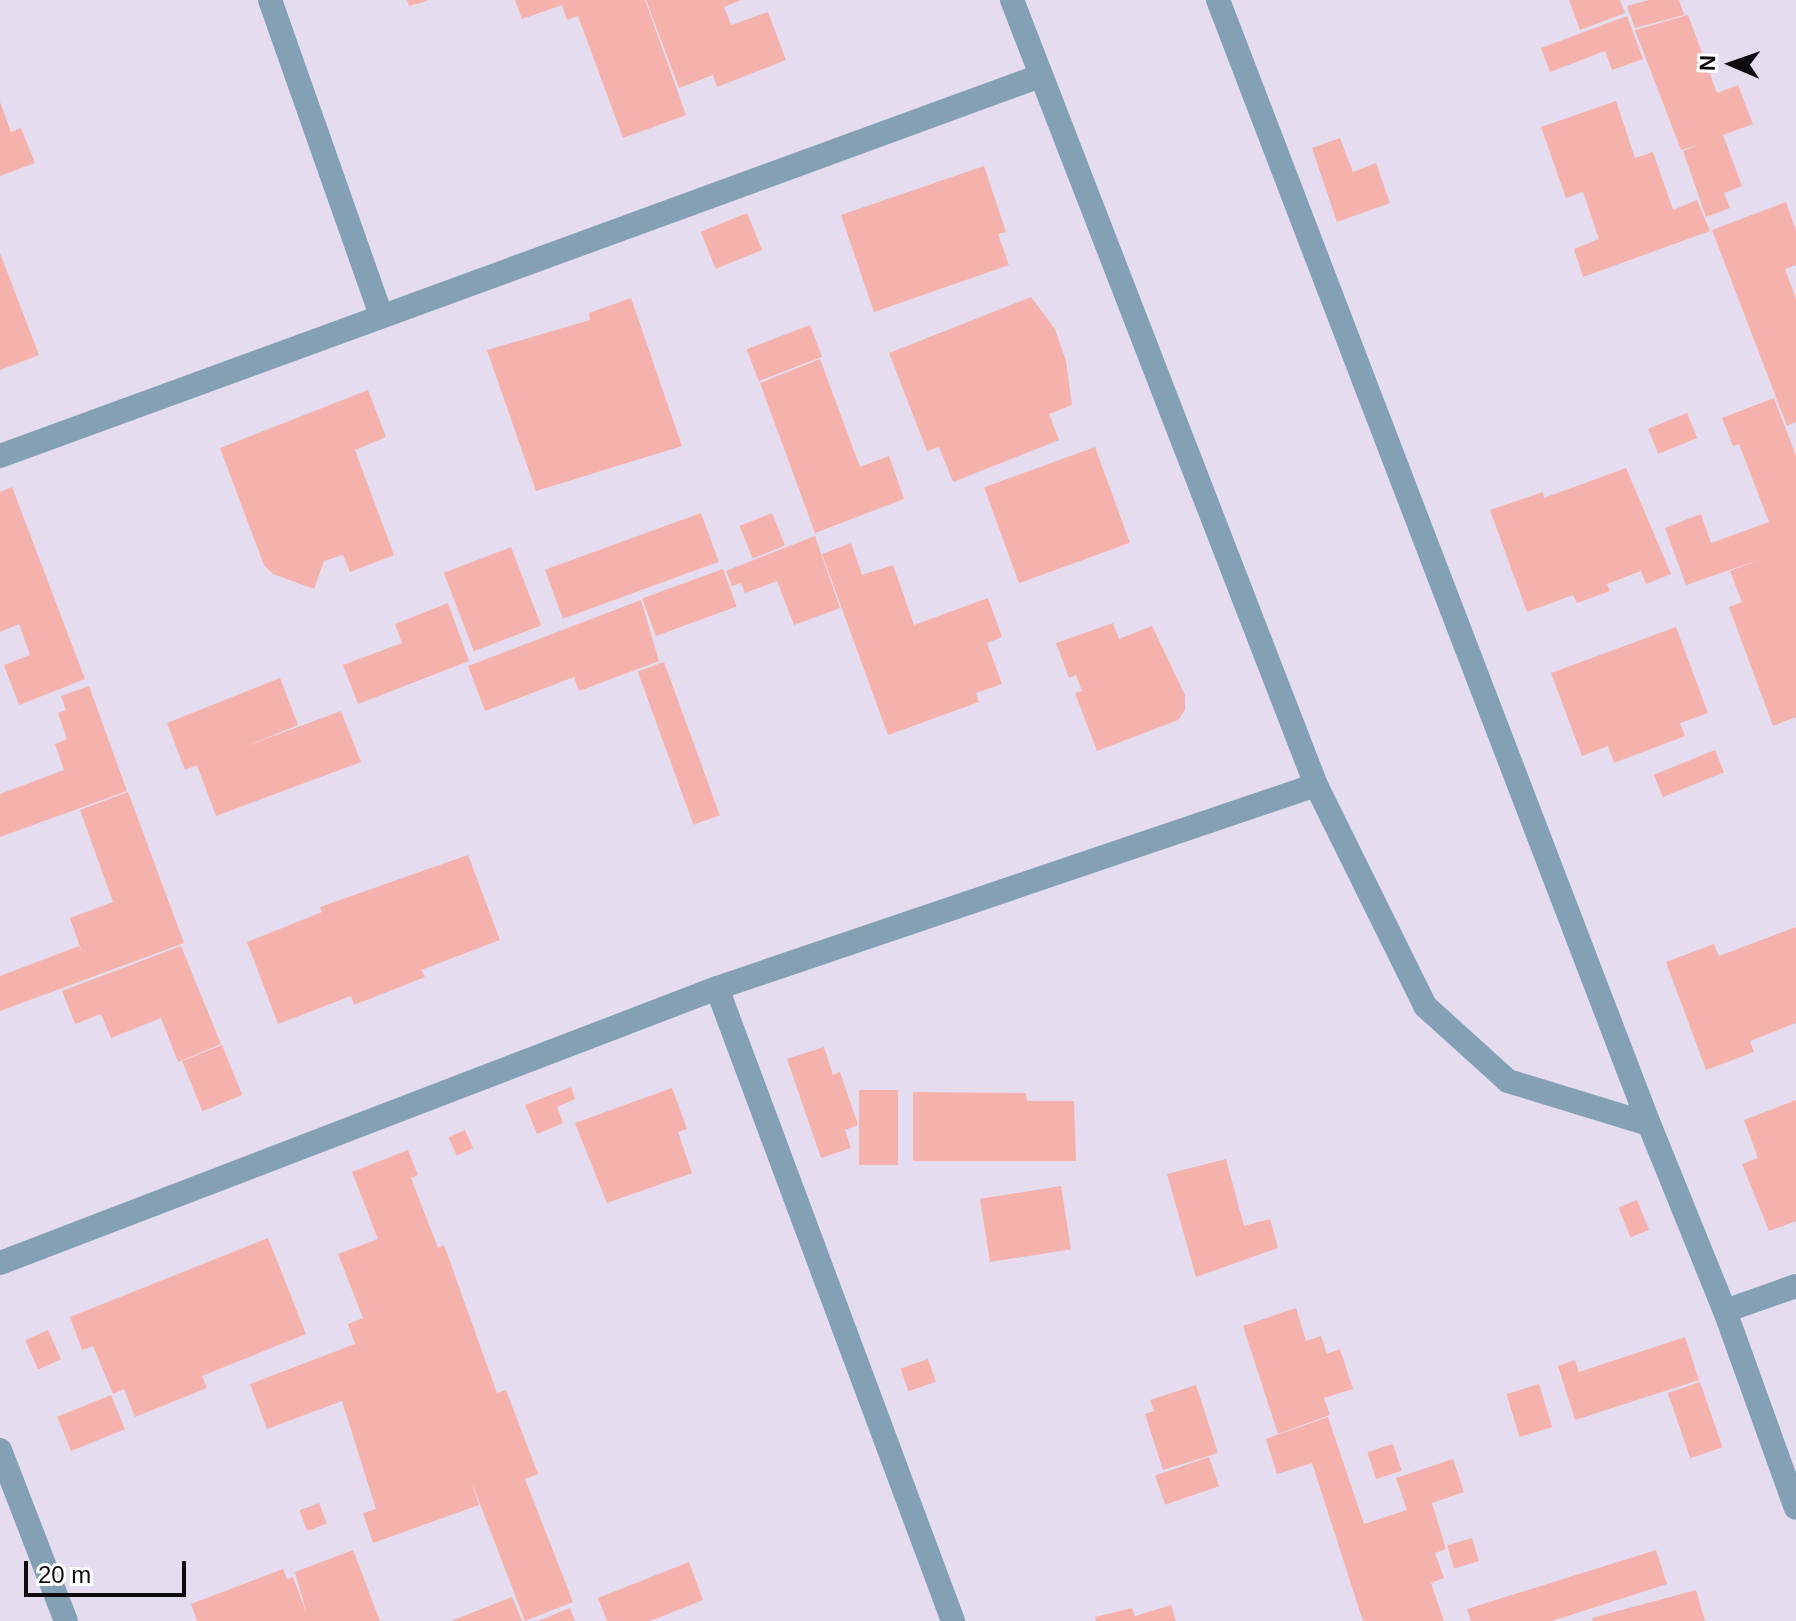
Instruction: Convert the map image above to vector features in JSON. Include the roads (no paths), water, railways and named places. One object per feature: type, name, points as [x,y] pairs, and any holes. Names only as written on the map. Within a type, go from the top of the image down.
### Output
[{"type":"street","points":[[270,0],[381,316]]},
{"type":"street","points":[[1012,0],[1316,785],[1425,1006],[1508,1081],[1649,1124]]},
{"type":"street","points":[[1218,0],[1649,1124],[1725,1311],[1796,1508]]},
{"type":"street","points":[[0,456],[1040,76]]},
{"type":"street","points":[[0,1263],[717,988],[1316,785]]},
{"type":"street","points":[[717,988],[953,1621]]},
{"type":"street","points":[[1725,1311],[1796,1286]]},
{"type":"street","points":[[0,1450],[66,1621]]}]
